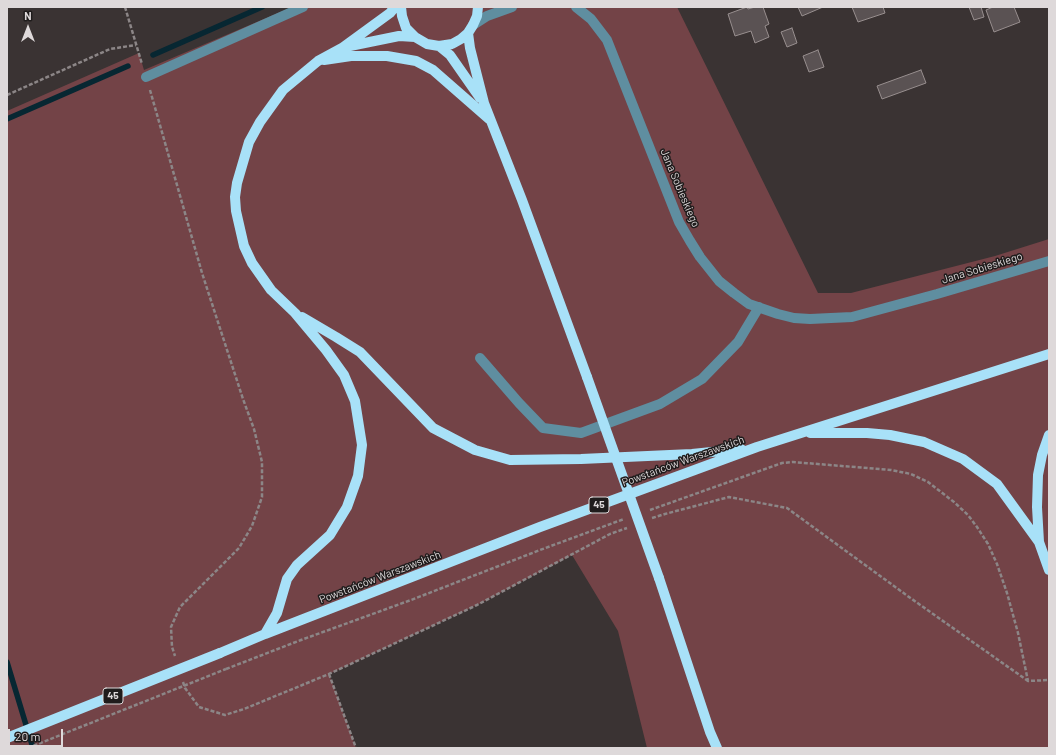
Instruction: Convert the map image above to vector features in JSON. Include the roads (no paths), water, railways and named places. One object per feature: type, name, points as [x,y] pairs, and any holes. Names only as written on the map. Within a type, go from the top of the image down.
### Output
[{"type":"main road","points":[[265,634],[277,613],[287,579],[297,565],[330,535],[347,506],[358,476],[362,445],[355,401],[344,375],[326,350],[295,313],[271,290],[252,263],[244,246],[236,211],[235,197],[237,183],[249,142],[260,122],[283,90],[318,61],[342,48],[390,13],[395,7]]},
{"type":"main road","points":[[401,7],[406,28],[415,37],[426,44],[440,46],[452,44],[461,40],[471,29],[477,16],[478,7]]},
{"type":"main road","points":[[471,29],[470,48],[484,103],[522,200],[587,377],[659,578],[710,732],[717,748]]},
{"type":"main road","points":[[342,48],[399,36],[415,37]]},
{"type":"main road","points":[[440,46],[450,55],[484,103]]},
{"type":"main road","points":[[318,61],[351,56],[387,56],[416,61],[433,70],[490,120]]},
{"type":"main road","points":[[295,313],[360,352],[433,428],[475,450],[510,460],[581,460],[692,454],[757,447]]},
{"type":"main road","name":"Powstańców Warszawskich","points":[[7,738],[265,634],[540,527],[757,447],[1049,354]]},
{"type":"main road","points":[[800,433],[867,433],[890,435],[924,442],[964,459],[997,484],[1039,542],[1049,570]]},
{"type":"main road","points":[[1039,542],[1037,507],[1038,475],[1042,455],[1049,434]]},
{"type":"street","points":[[146,77],[303,7]]},
{"type":"street","points":[[471,29],[487,16],[512,7]]},
{"type":"street","name":"Jana Sobieskiego","points":[[576,7],[591,19],[606,40],[679,222],[690,241],[700,257],[719,281],[749,304],[794,318],[852,318],[1049,260]]},
{"type":"street","points":[[480,358],[543,428],[581,433],[660,404],[702,379],[738,342],[759,308]]},
{"type":"waterway","points":[[153,55],[262,7]]},
{"type":"waterway","points":[[7,119],[128,66]]},
{"type":"waterway","points":[[7,662],[33,748]]}]
